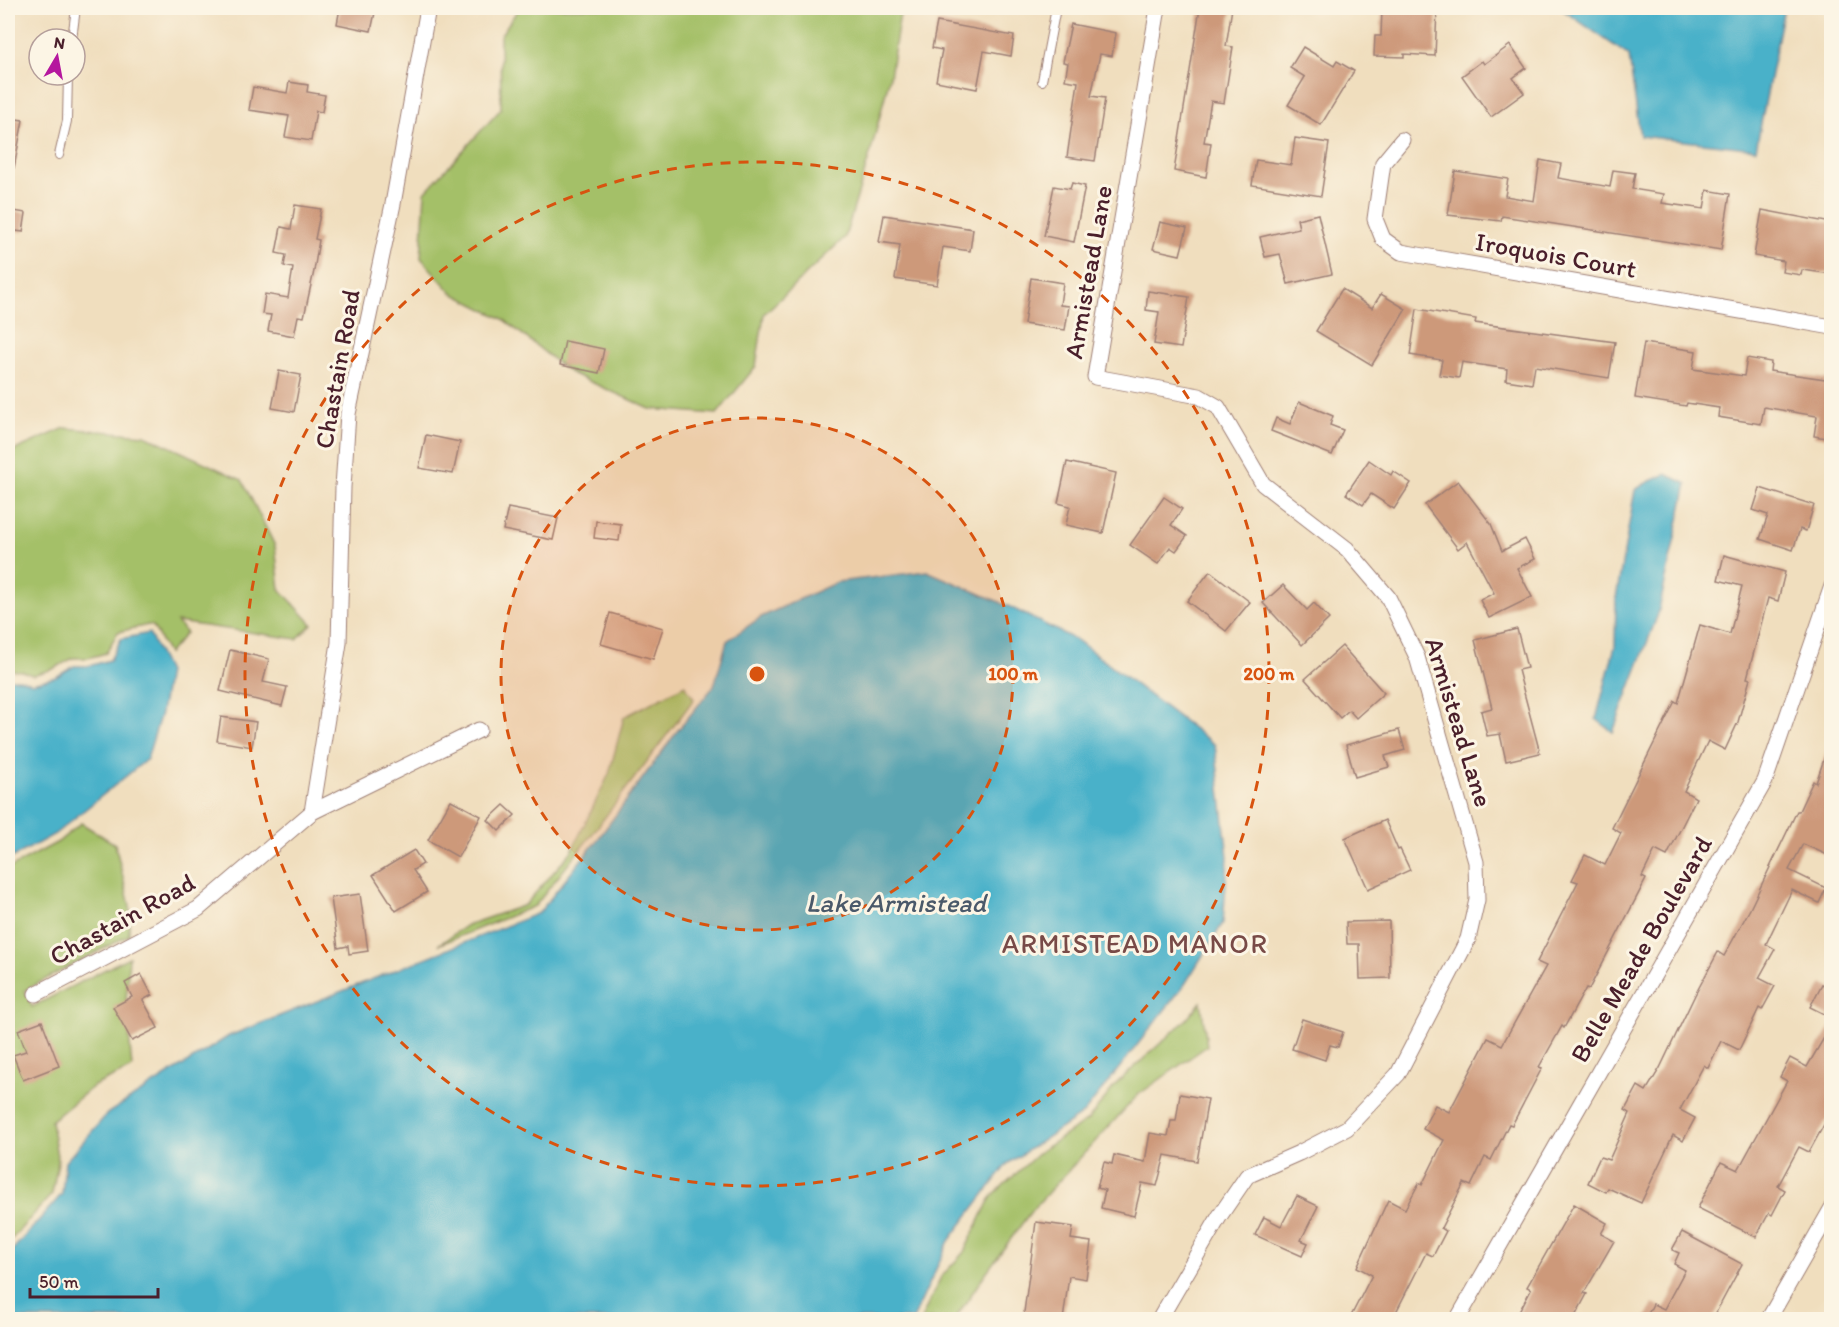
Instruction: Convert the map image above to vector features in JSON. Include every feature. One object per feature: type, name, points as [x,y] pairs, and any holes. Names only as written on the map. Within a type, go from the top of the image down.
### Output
[{"type":"street","name":"Chastain Road","points":[[312,812],[339,643],[348,414],[393,204],[428,8]]},
{"type":"street","name":"Armistead Lane","points":[[1158,8],[1095,377],[1199,396],[1218,407],[1263,483],[1347,549],[1388,597],[1417,657],[1476,862],[1477,900],[1468,939],[1398,1074],[1347,1128],[1247,1176],[1219,1217],[1159,1320]]},
{"type":"street","name":"Iroquois Court","points":[[1402,140],[1383,163],[1375,219],[1383,239],[1401,252],[1832,327]]},
{"type":"street","name":"Belle Meade Boulevard","points":[[1457,1320],[1765,781],[1832,586]]},
{"type":"street","name":"Chastain Road","points":[[36,994],[198,909],[312,812],[479,730]]},
{"type":"street","points":[[1768,1320],[1832,1208]]},
{"type":"lane","points":[[74,27],[76,8]]},
{"type":"lane","points":[[1042,81],[1056,8]]},
{"type":"lane","points":[[59,155],[67,121],[68,87]]},
{"type":"green space","points":[[519,8],[901,8],[890,76],[871,151],[845,237],[764,314],[756,366],[717,414],[650,409],[569,372],[503,319],[452,293],[421,258],[425,192],[501,109],[500,36]]},
{"type":"green space","points":[[65,428],[145,435],[242,480],[275,546],[280,589],[312,624],[297,639],[177,622],[186,633],[168,654],[153,626],[148,625],[118,632],[106,653],[88,658],[73,658],[53,669],[33,675],[8,670],[8,453]]},
{"type":"green space","points":[[685,685],[694,699],[535,906],[438,945],[467,925],[525,905],[571,852],[609,774],[624,717]]},
{"type":"green space","points":[[81,823],[115,844],[130,906],[129,935],[25,990],[32,1007],[129,957],[126,1002],[132,1068],[94,1086],[51,1121],[58,1162],[52,1194],[8,1243],[8,869],[58,842]]},
{"type":"green space","points":[[1201,1002],[1207,1046],[1138,1095],[1032,1210],[955,1319],[921,1319],[941,1277],[964,1252],[995,1193],[1042,1150],[1088,1120],[1117,1083],[1187,1019]]},
{"type":"water","points":[[1560,8],[1784,8],[1756,149],[1640,136],[1629,56]]},
{"type":"water","points":[[1666,474],[1687,484],[1658,614],[1613,732],[1596,719],[1615,646],[1616,598],[1635,490]]},
{"type":"water","name":"Lake Armistead","points":[[927,571],[1004,604],[1078,641],[1215,745],[1228,857],[1223,923],[1185,984],[1084,1113],[1007,1164],[949,1241],[913,1319],[8,1319],[8,1255],[62,1194],[65,1162],[108,1113],[229,1036],[539,913],[714,686],[727,641],[761,617],[837,582]]},
{"type":"water","points":[[149,633],[168,672],[161,713],[147,759],[55,834],[8,860],[8,679],[20,679],[32,683],[56,677],[74,666],[89,666],[110,660],[121,639]]},
{"type":"building","points":[[340,8],[376,8],[371,31],[337,24]]},
{"type":"building","points":[[1200,8],[1232,8],[1226,46],[1233,47],[1224,103],[1211,101],[1204,142],[1211,143],[1206,177],[1174,171]]},
{"type":"building","points":[[1382,8],[1437,10],[1435,56],[1404,54],[1404,57],[1374,56],[1375,36],[1381,36]]},
{"type":"building","points":[[937,22],[1014,36],[1011,56],[984,51],[977,89],[936,81],[942,50],[932,48]]},
{"type":"building","points":[[1071,24],[1116,33],[1112,56],[1100,54],[1091,96],[1105,98],[1095,161],[1067,157],[1078,82],[1065,80],[1068,63],[1063,62]]},
{"type":"building","points":[[1510,45],[1526,68],[1513,78],[1524,93],[1491,117],[1462,76],[1482,61],[1484,64]]},
{"type":"building","points":[[1303,47],[1334,66],[1337,61],[1354,71],[1321,125],[1288,105],[1305,77],[1290,68]]},
{"type":"building","points":[[289,82],[308,85],[307,92],[325,95],[322,112],[316,111],[311,141],[285,137],[289,116],[249,110],[253,87],[287,93]]},
{"type":"building","points":[[8,118],[23,120],[14,168],[8,167]]},
{"type":"building","points":[[1295,138],[1329,143],[1321,196],[1252,185],[1256,160],[1291,165]]},
{"type":"building","points":[[1540,160],[1561,164],[1558,178],[1610,187],[1613,170],[1635,173],[1632,189],[1664,194],[1662,203],[1704,209],[1707,190],[1730,194],[1721,250],[1502,216],[1501,221],[1448,215],[1455,171],[1508,179],[1505,196],[1534,201]]},
{"type":"building","points":[[1072,183],[1085,186],[1074,242],[1044,236],[1054,186],[1070,189]]},
{"type":"building","points":[[295,205],[321,209],[315,239],[319,240],[314,271],[304,317],[298,316],[294,336],[268,331],[271,315],[262,314],[265,294],[288,298],[293,268],[284,266],[286,255],[276,253],[281,227],[291,229]]},
{"type":"building","points":[[8,210],[26,213],[23,232],[8,230]]},
{"type":"building","points":[[1762,210],[1832,223],[1832,274],[1802,270],[1801,275],[1782,272],[1784,261],[1754,256]]},
{"type":"building","points":[[1318,214],[1332,274],[1288,284],[1280,254],[1265,257],[1260,237],[1299,228],[1297,219]]},
{"type":"building","points":[[884,215],[973,229],[970,251],[943,247],[937,285],[895,279],[900,245],[879,242]]},
{"type":"building","points":[[1160,222],[1187,228],[1180,255],[1153,249]]},
{"type":"building","points":[[1031,278],[1063,283],[1060,305],[1069,306],[1065,330],[1024,324]]},
{"type":"building","points":[[1342,289],[1372,308],[1381,294],[1406,309],[1372,365],[1316,331]]},
{"type":"building","points":[[1148,291],[1189,297],[1181,348],[1154,344],[1159,312],[1146,310]]},
{"type":"building","points":[[1417,309],[1476,319],[1475,323],[1615,342],[1609,378],[1535,366],[1532,384],[1506,380],[1507,369],[1462,362],[1459,378],[1439,375],[1442,360],[1410,355]]},
{"type":"building","points":[[565,341],[604,349],[599,373],[560,365]]},
{"type":"building","points":[[1644,343],[1696,351],[1693,369],[1744,376],[1747,358],[1771,362],[1770,371],[1832,380],[1832,439],[1814,436],[1817,416],[1764,407],[1761,424],[1718,417],[1719,408],[1687,403],[1686,406],[1635,398]]},
{"type":"building","points":[[279,371],[301,375],[294,412],[272,408]]},
{"type":"building","points":[[1299,402],[1333,416],[1330,425],[1343,430],[1332,455],[1271,431],[1276,418],[1290,424]]},
{"type":"building","points":[[426,435],[460,442],[453,474],[419,468]]},
{"type":"building","points":[[1369,460],[1391,475],[1393,471],[1411,483],[1394,509],[1371,494],[1363,505],[1346,494]]},
{"type":"building","points":[[1067,462],[1116,473],[1103,533],[1066,525],[1070,506],[1058,503]]},
{"type":"building","points":[[1458,481],[1491,524],[1502,551],[1525,539],[1535,559],[1517,568],[1532,597],[1489,618],[1480,600],[1494,593],[1467,542],[1458,549],[1425,505]]},
{"type":"building","points":[[1760,488],[1814,505],[1806,531],[1800,529],[1793,550],[1760,539],[1768,515],[1753,510]]},
{"type":"building","points":[[1164,497],[1182,509],[1171,525],[1187,536],[1176,551],[1170,547],[1158,564],[1130,545]]},
{"type":"building","points":[[508,508],[558,518],[553,540],[503,530]]},
{"type":"building","points":[[596,521],[621,524],[619,541],[594,538]]},
{"type":"building","points":[[1724,555],[1785,572],[1778,601],[1768,598],[1738,722],[1725,750],[1708,741],[1684,791],[1696,798],[1667,856],[1655,850],[1642,877],[1646,879],[1589,989],[1586,988],[1564,1028],[1562,1026],[1539,1067],[1542,1068],[1512,1125],[1509,1124],[1491,1160],[1485,1157],[1471,1186],[1464,1183],[1441,1228],[1446,1231],[1433,1256],[1426,1253],[1392,1320],[1349,1320],[1372,1275],[1357,1267],[1388,1200],[1405,1209],[1419,1183],[1422,1185],[1444,1140],[1423,1129],[1435,1105],[1449,1112],[1488,1038],[1502,1045],[1546,966],[1537,962],[1578,882],[1572,880],[1585,855],[1605,865],[1621,833],[1612,828],[1675,701],[1678,703],[1700,625],[1730,634],[1742,586],[1718,580]]},
{"type":"building","points":[[1210,571],[1250,602],[1226,631],[1187,601]]},
{"type":"building","points":[[1283,585],[1307,610],[1314,603],[1329,619],[1302,645],[1263,603]]},
{"type":"building","points":[[610,613],[663,628],[653,659],[601,644]]},
{"type":"building","points":[[1517,629],[1527,668],[1518,670],[1540,753],[1506,761],[1500,734],[1487,736],[1481,711],[1492,708],[1475,640]]},
{"type":"building","points":[[1342,646],[1384,693],[1356,718],[1349,710],[1340,718],[1305,679]]},
{"type":"building","points":[[230,650],[269,659],[263,682],[287,687],[282,706],[220,691]]},
{"type":"building","points":[[221,717],[256,722],[252,747],[217,741]]},
{"type":"building","points":[[1399,730],[1405,750],[1385,756],[1389,767],[1355,777],[1346,745]]},
{"type":"building","points":[[1829,744],[1832,744],[1832,857],[1803,844],[1789,870],[1826,888],[1819,903],[1792,890],[1766,944],[1775,949],[1759,978],[1775,986],[1762,1010],[1759,1008],[1739,1050],[1721,1041],[1708,1068],[1704,1065],[1680,1110],[1695,1118],[1683,1141],[1673,1135],[1641,1203],[1608,1188],[1606,1192],[1588,1183],[1600,1157],[1609,1160],[1630,1113],[1625,1110],[1638,1086],[1646,1091],[1660,1068],[1718,952],[1724,956],[1750,909],[1797,811],[1813,781],[1816,783]]},
{"type":"building","points":[[451,800],[481,816],[458,857],[428,840]]},
{"type":"building","points":[[504,805],[515,815],[499,831],[488,820]]},
{"type":"building","points":[[1385,820],[1410,870],[1368,889],[1345,838]]},
{"type":"building","points":[[414,850],[423,864],[413,870],[427,892],[396,911],[373,875]]},
{"type":"building","points":[[360,894],[368,951],[349,954],[348,946],[338,948],[331,898]]},
{"type":"building","points":[[1389,921],[1390,978],[1360,979],[1359,944],[1347,944],[1346,922]]},
{"type":"building","points":[[141,974],[152,995],[143,1000],[158,1028],[132,1041],[113,1007],[132,997],[125,983]]},
{"type":"building","points":[[1822,984],[1832,989],[1832,1018],[1810,1007]]},
{"type":"building","points":[[1302,1019],[1343,1032],[1338,1047],[1330,1045],[1325,1060],[1292,1049]]},
{"type":"building","points":[[42,1021],[59,1066],[23,1080],[13,1055],[26,1051],[18,1030]]},
{"type":"building","points":[[1832,1024],[1832,1110],[1809,1152],[1799,1147],[1778,1186],[1785,1190],[1772,1215],[1769,1213],[1756,1237],[1698,1208],[1721,1162],[1738,1170],[1787,1081],[1780,1077],[1790,1058],[1807,1067]]},
{"type":"building","points":[[1180,1094],[1208,1099],[1197,1161],[1165,1155],[1157,1186],[1142,1183],[1134,1216],[1101,1208],[1105,1190],[1097,1188],[1104,1162],[1112,1164],[1114,1155],[1145,1162],[1150,1133],[1168,1136],[1171,1121],[1176,1121]]},
{"type":"building","points":[[1297,1196],[1318,1206],[1301,1240],[1308,1243],[1302,1256],[1255,1235],[1264,1217],[1281,1226]]},
{"type":"building","points":[[1574,1204],[1607,1223],[1601,1234],[1614,1241],[1584,1293],[1587,1294],[1573,1320],[1524,1320],[1517,1316],[1531,1289],[1527,1287]]},
{"type":"building","points":[[1036,1222],[1073,1227],[1071,1239],[1091,1242],[1086,1279],[1069,1276],[1063,1320],[1023,1320]]},
{"type":"building","points":[[1682,1232],[1742,1264],[1712,1320],[1645,1320],[1653,1304],[1664,1309],[1685,1270],[1674,1264],[1679,1253],[1672,1250]]},
{"type":"district","name":"ARMISTEAD MANOR","points":[[1135,944]]}]
